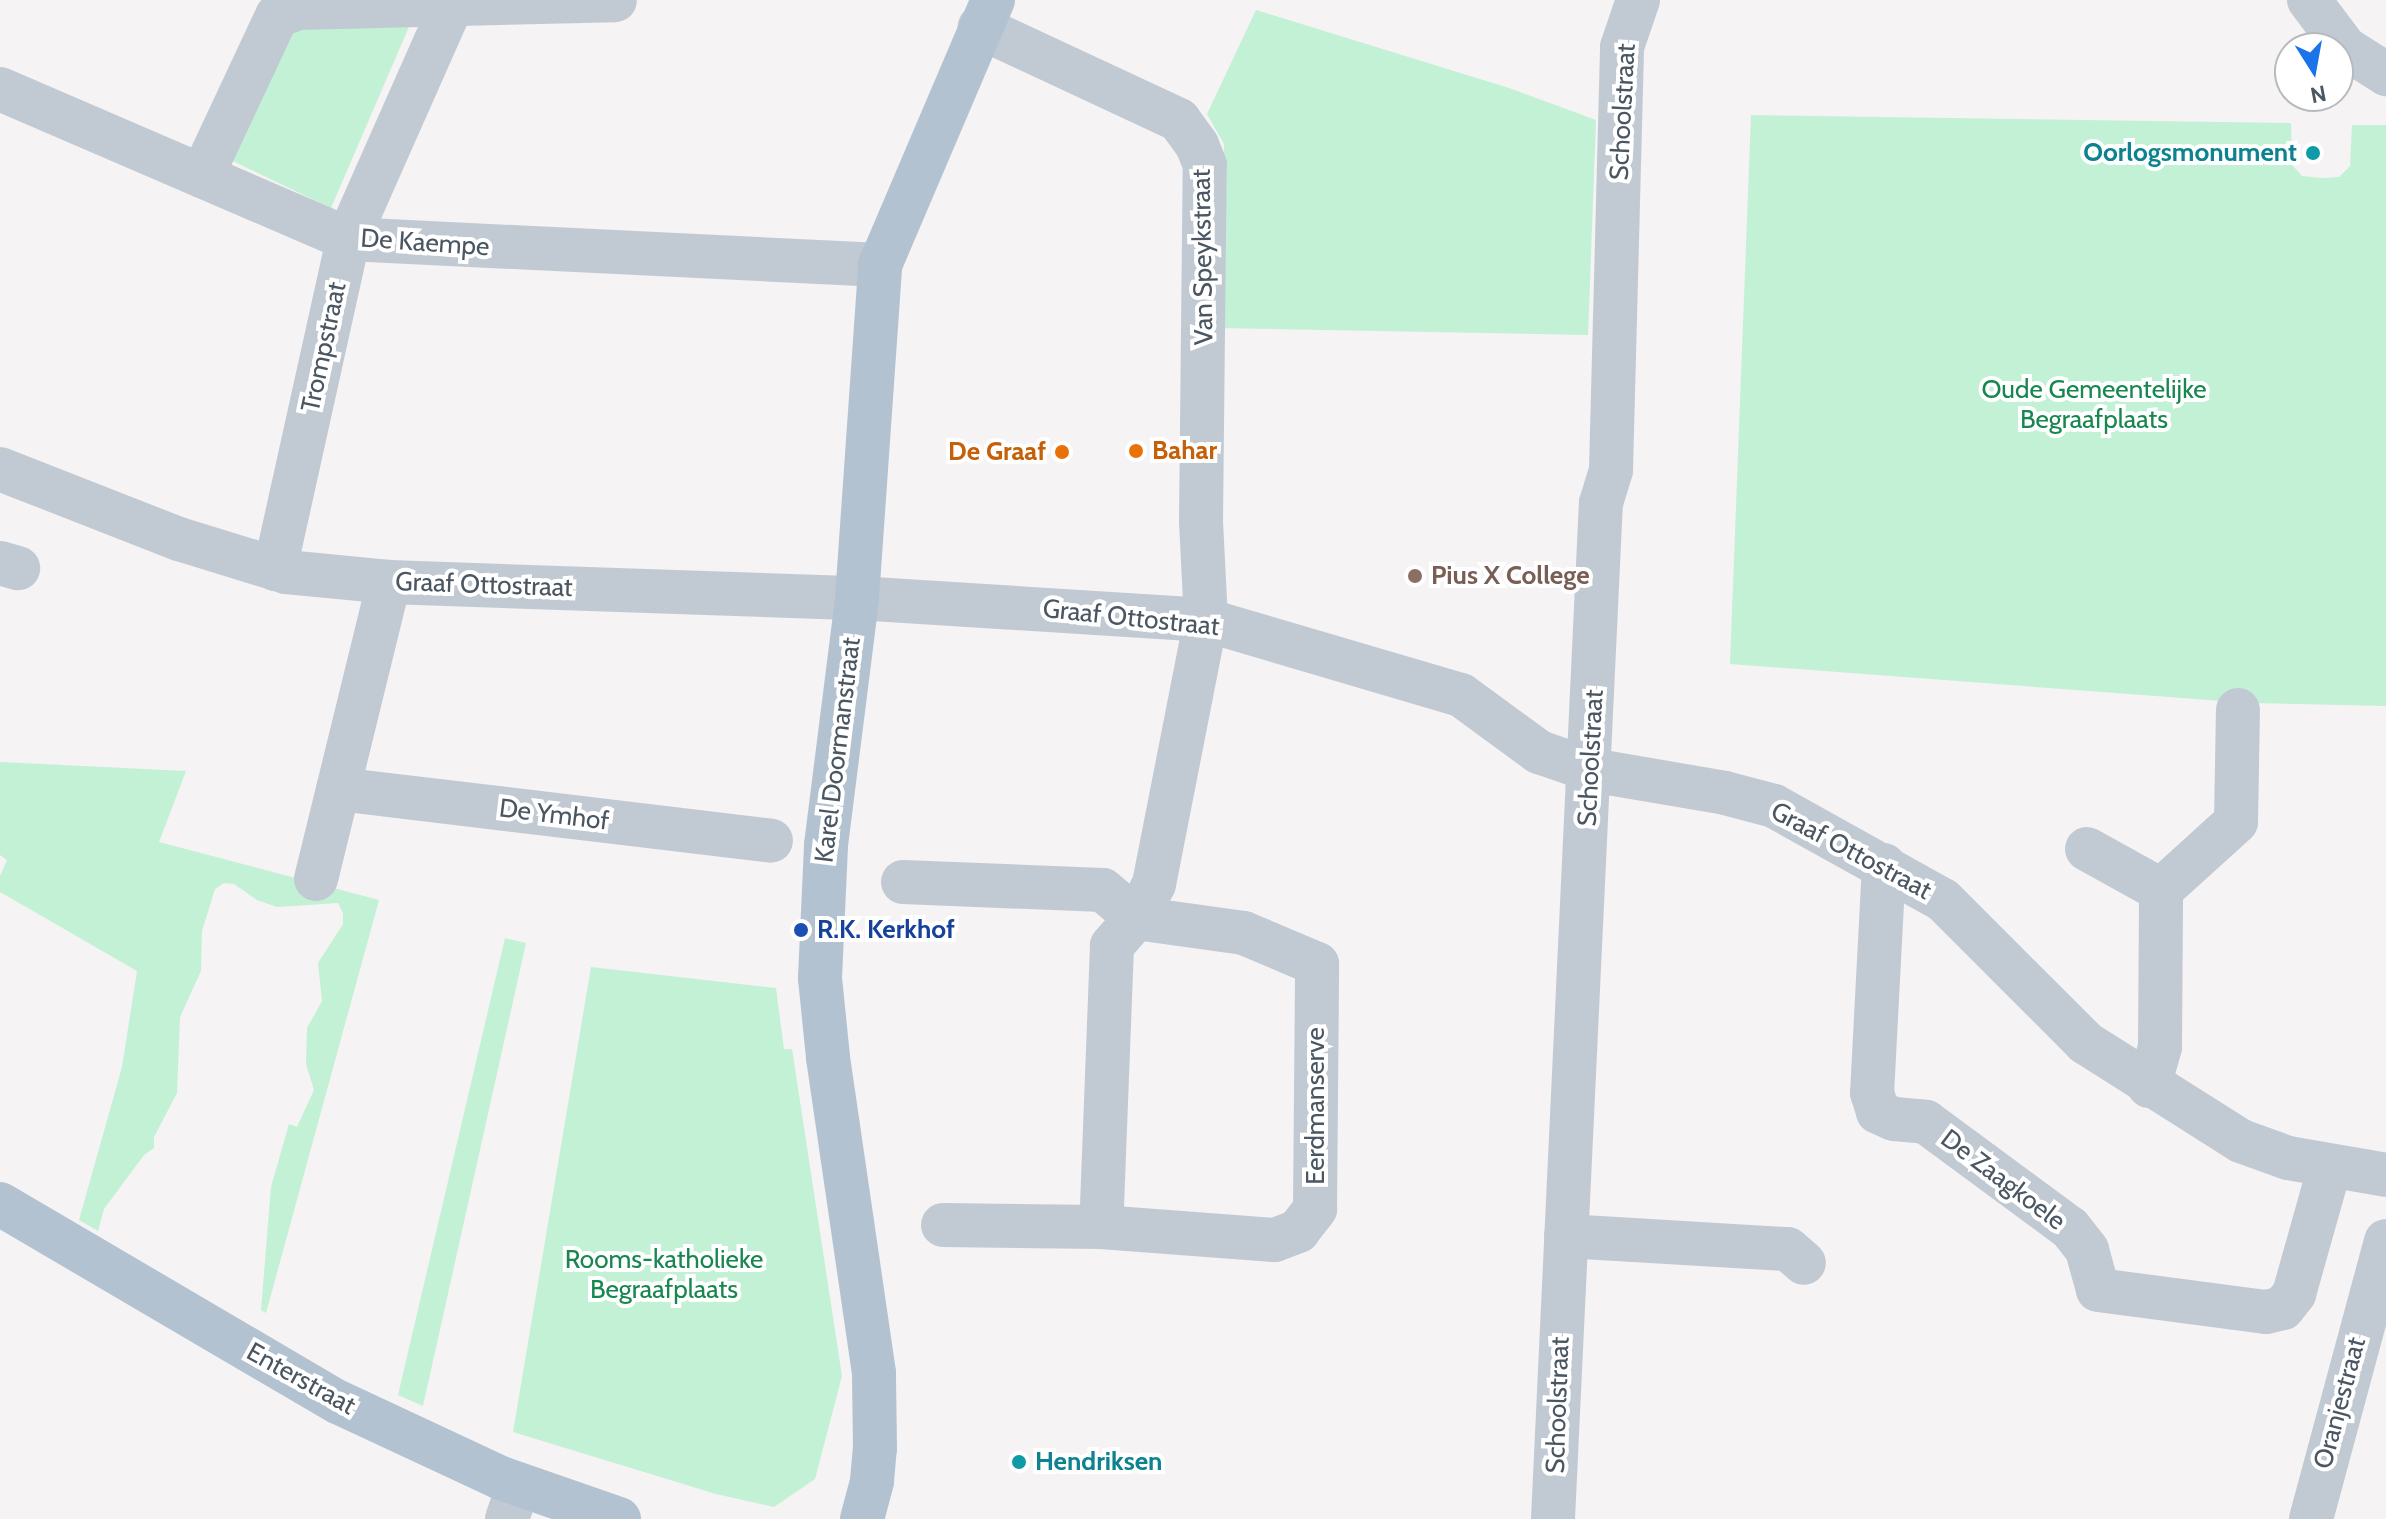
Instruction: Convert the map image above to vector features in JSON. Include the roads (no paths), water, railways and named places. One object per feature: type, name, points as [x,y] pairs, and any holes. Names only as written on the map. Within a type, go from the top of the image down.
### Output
[{"type":"main road","name":"Karel Doormanstraat","points":[[862,1519],[872,1481],[875,1448],[874,1373],[828,1057],[820,978],[826,845],[857,598],[880,265],[987,14]]},
{"type":"main road","name":"Enterstraat","points":[[3,1212],[338,1402],[412,1439],[513,1502],[619,1519]]},
{"type":"street","points":[[202,176],[277,16],[298,8],[454,1],[615,0]]},
{"type":"street","name":"Schoolstraat","points":[[1553,1519],[1591,770],[1601,503],[1611,470],[1622,47],[1638,0]]},
{"type":"street","points":[[2309,0],[2345,48],[2386,74]]},
{"type":"street","name":"Trompstraat","points":[[275,569],[348,239],[454,1]]},
{"type":"street","name":"Van Speykstraat","points":[[987,14],[1179,120],[1202,155],[1207,178],[1201,522],[1206,620]]},
{"type":"street","name":"De Kaempe","points":[[0,89],[348,239],[880,265]]},
{"type":"street","name":"Graaf Ottostraat","points":[[0,469],[179,539],[275,569],[389,582],[857,598],[1206,620],[1461,695],[1539,752],[1591,770],[1725,793],[1774,806],[1943,900],[2086,1043],[2149,1086],[2241,1141],[2288,1158],[2386,1175]]},
{"type":"street","points":[[316,879],[389,582]]},
{"type":"street","points":[[1101,1227],[1112,946],[1136,918],[1154,884],[1206,620]]},
{"type":"street","points":[[2149,1086],[2160,1047],[2161,890],[2236,822],[2238,710]]},
{"type":"street","name":"De Ymhof","points":[[338,789],[771,841]]},
{"type":"street","points":[[2087,849],[2161,890]]},
{"type":"street","name":"De Zaagkoele","points":[[1884,865],[1872,1093],[1878,1112],[1894,1119],[1926,1122],[2070,1228],[2087,1250],[2098,1290],[2266,1312],[2283,1308],[2294,1294],[2330,1166]]},
{"type":"street","points":[[903,882],[1103,890],[1136,918]]},
{"type":"street","name":"Eerdmanserve","points":[[943,1225],[1101,1227],[1275,1240],[1298,1231],[1315,1209],[1317,964],[1244,933],[1136,918]]},
{"type":"street","points":[[1566,1236],[1788,1249],[1804,1263]]},
{"type":"street","name":"Oranjestraat","points":[[2311,1519],[2386,1241]]},
{"type":"place","name":"Oorlogsmonument","points":[[2313,153]]},
{"type":"place","name":"Bahar","points":[[1136,451]]},
{"type":"place","name":"De Graaf","points":[[1062,452]]},
{"type":"place","name":"Pius X College","points":[[1415,576]]},
{"type":"place","name":"R.K. Kerkhof","points":[[801,930]]},
{"type":"place","name":"Hendriksen","points":[[1019,1462]]},
{"type":"park label","name":"Oude Gemeentelijke Begraafplaats","points":[[2094,405]]},
{"type":"park label","name":"Rooms-katholieke Begraafplaats","points":[[664,1275]]}]
